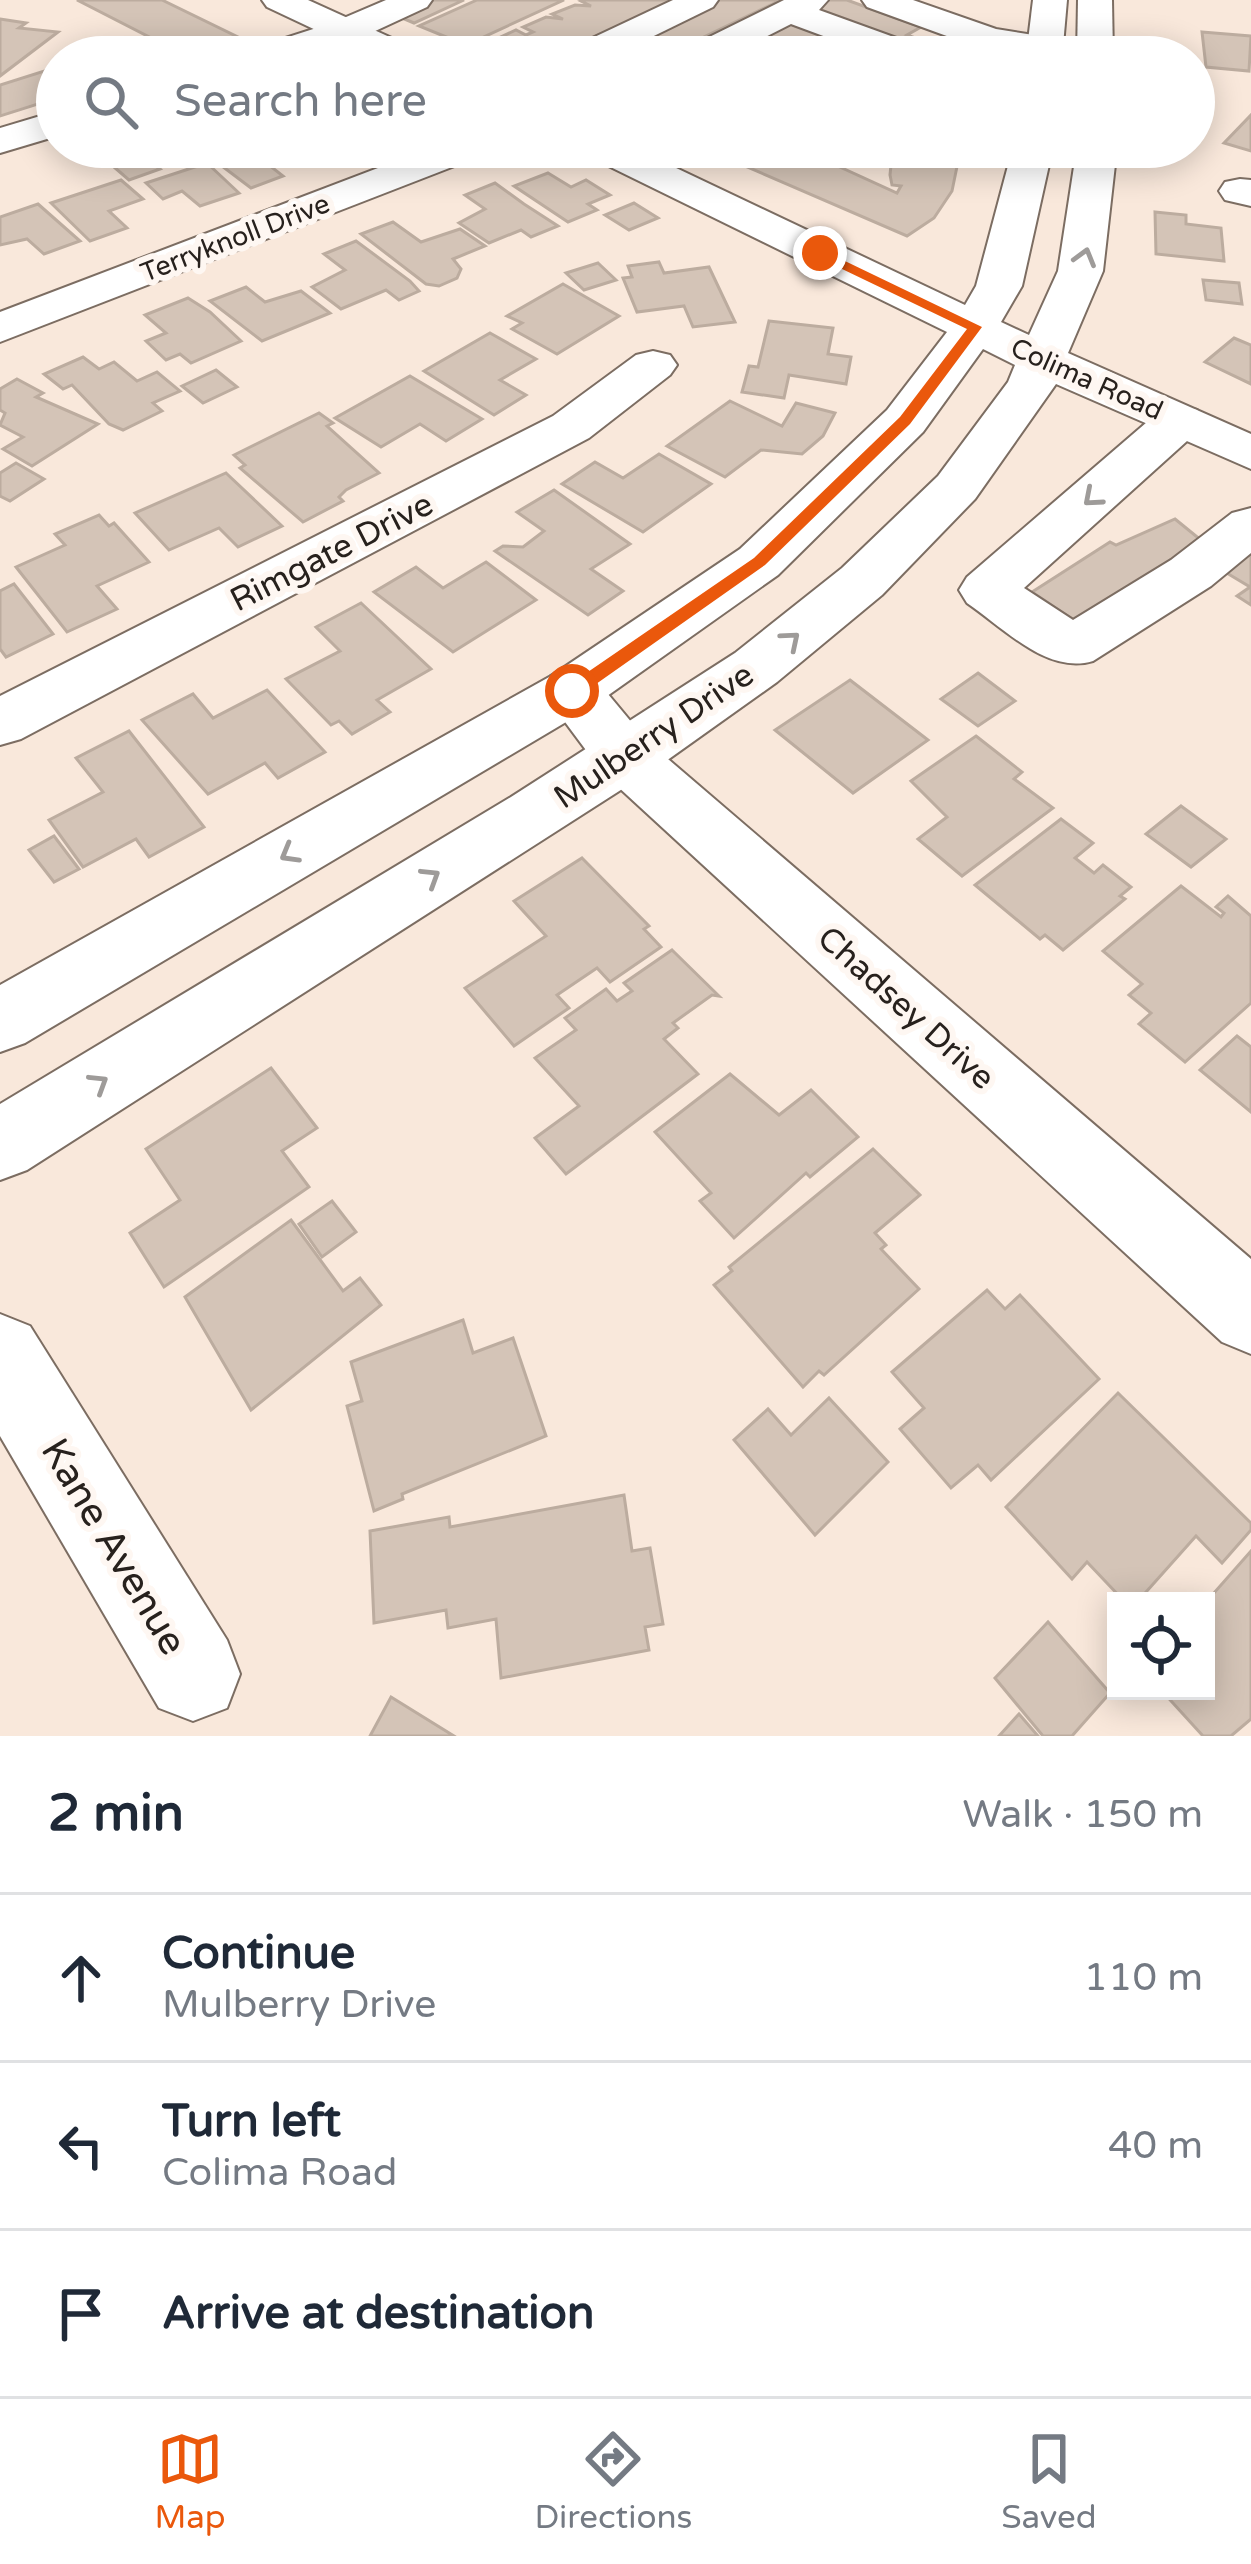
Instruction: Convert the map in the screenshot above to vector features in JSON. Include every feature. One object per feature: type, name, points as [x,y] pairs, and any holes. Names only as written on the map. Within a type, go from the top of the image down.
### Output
[{"type":"main road","points":[[279,0],[356,36]]},
{"type":"main road","points":[[329,36],[416,0]]},
{"type":"main road","points":[[626,36],[701,0]]},
{"type":"main road","points":[[879,0],[981,36]]},
{"type":"main road","points":[[1005,0],[1050,3],[1047,36]]},
{"type":"main road","points":[[1095,0],[1095,36]]},
{"type":"main road","points":[[739,36],[800,5],[867,36]]},
{"type":"main road","points":[[0,141],[36,130]]},
{"type":"main road","name":"Terryknoll Drive","points":[[0,328],[415,168]]},
{"type":"main road","name":"Colima Road","points":[[644,168],[1043,360],[1251,453]]},
{"type":"main road","points":[[0,1021],[572,691],[759,562],[905,421],[975,327],[999,286],[1028,168]]},
{"type":"main road","name":"Mulberry Drive","points":[[0,1144],[626,757],[776,653],[893,555],[1013,417],[1067,318],[1091,236],[1095,168]]},
{"type":"main road","name":"Rimgate Drive","points":[[0,723],[571,428],[653,365]]},
{"type":"main road","points":[[1179,421],[987,590],[1072,647],[1191,573],[1251,525]]},
{"type":"main road","name":"Chadsey Drive","points":[[572,691],[626,757],[1251,1313]]},
{"type":"main road","name":"Kane Avenue","points":[[0,1356],[194,1674]]},
{"type":"building","points":[[77,0],[162,0],[236,36],[147,36]]},
{"type":"building","points":[[432,0],[464,0],[414,23],[397,16]]},
{"type":"building","points":[[477,0],[564,0],[486,36],[444,36],[419,26]]},
{"type":"building","points":[[675,0],[596,36],[503,36],[516,30],[526,35],[533,32],[523,27],[546,17],[563,19],[552,14],[575,5],[591,6],[581,1]]},
{"type":"building","points":[[712,0],[781,0],[706,36],[635,36]]},
{"type":"building","points":[[826,0],[847,0],[921,27],[910,36],[875,36],[806,10]]},
{"type":"building","points":[[0,19],[26,23],[19,28],[58,32],[36,36],[36,49],[0,76]]},
{"type":"building","points":[[784,20],[827,36],[752,36]]},
{"type":"building","points":[[1202,32],[1251,36],[1249,71],[1215,68],[1215,36],[1202,36]]},
{"type":"building","points":[[36,74],[36,105],[0,116],[0,85]]},
{"type":"building","points":[[1251,115],[1251,151],[1224,143]]},
{"type":"building","points":[[115,168],[160,169],[129,180]]},
{"type":"building","points":[[192,168],[212,168],[239,193],[200,206],[182,191],[163,199],[146,183]]},
{"type":"building","points":[[225,168],[273,168],[283,176],[251,188]]},
{"type":"building","points":[[750,168],[842,168],[897,193],[901,186],[892,185],[891,168],[957,168],[952,191],[934,218],[907,236]]},
{"type":"building","points":[[548,173],[571,187],[586,180],[610,195],[588,204],[597,210],[568,222],[514,186]]},
{"type":"building","points":[[121,180],[143,199],[109,211],[127,228],[90,241],[51,203]]},
{"type":"building","points":[[495,183],[558,226],[531,237],[521,230],[489,243],[459,223],[485,209],[465,195]]},
{"type":"building","points":[[634,203],[658,218],[629,230],[605,215]]},
{"type":"building","points":[[38,204],[80,241],[44,254],[27,239],[0,245],[0,217]]},
{"type":"building","points":[[1155,212],[1186,215],[1186,224],[1221,228],[1224,261],[1156,254]]},
{"type":"building","points":[[393,222],[421,242],[460,229],[485,246],[453,259],[461,269],[457,278],[439,286],[426,284],[361,234]]},
{"type":"building","points":[[356,241],[419,291],[399,300],[386,290],[341,309],[312,287],[345,270],[324,254]]},
{"type":"building","points":[[659,262],[664,273],[709,267],[735,322],[693,327],[684,306],[637,312],[623,278],[632,277],[628,266]]},
{"type":"building","points":[[598,263],[616,280],[584,290],[566,273]]},
{"type":"building","points":[[1203,280],[1239,283],[1242,304],[1206,300]]},
{"type":"building","points":[[563,284],[619,316],[557,354],[512,329],[522,323],[507,316]]},
{"type":"building","points":[[246,287],[265,302],[301,291],[330,313],[262,341],[210,301]]},
{"type":"building","points":[[188,298],[241,341],[191,363],[180,354],[166,360],[146,341],[166,333],[145,315]]},
{"type":"building","points":[[769,321],[833,328],[828,354],[851,357],[846,384],[789,375],[784,398],[742,392],[749,366],[758,367]]},
{"type":"building","points":[[490,333],[536,359],[500,380],[526,395],[494,415],[424,371]]},
{"type":"building","points":[[1234,338],[1251,345],[1251,384],[1205,362]]},
{"type":"building","points":[[83,357],[99,369],[114,362],[137,381],[157,372],[180,391],[153,403],[162,411],[123,430],[109,424],[72,385],[63,389],[44,374]]},
{"type":"building","points":[[216,370],[237,387],[203,403],[182,386]]},
{"type":"building","points":[[410,376],[482,419],[446,441],[420,424],[381,447],[335,418]]},
{"type":"building","points":[[17,379],[43,393],[36,397],[98,424],[32,466],[3,449],[23,437],[0,425],[5,413],[0,410],[0,389]]},
{"type":"building","points":[[730,401],[782,426],[796,403],[835,413],[823,436],[802,454],[761,450],[725,477],[667,446]]},
{"type":"building","points":[[319,413],[379,473],[346,490],[339,497],[343,501],[303,522],[240,468],[245,465],[234,455]]},
{"type":"building","points":[[659,454],[711,484],[643,532],[562,484],[595,462],[623,478]]},
{"type":"building","points":[[16,463],[44,479],[10,501],[0,496],[0,473]]},
{"type":"building","points":[[226,473],[282,526],[238,547],[219,528],[169,550],[135,513]]},
{"type":"building","points":[[554,490],[630,544],[591,569],[623,591],[588,615],[495,551],[503,546],[523,547],[544,531],[517,512]]},
{"type":"building","points":[[99,515],[109,526],[114,523],[149,562],[97,586],[117,609],[67,632],[16,567],[65,545],[55,534]]},
{"type":"building","points":[[1175,519],[1212,549],[1081,625],[1032,592],[1110,542],[1116,545]]},
{"type":"building","points":[[1251,547],[1251,605],[1237,596],[1250,587],[1220,569]]},
{"type":"building","points":[[486,562],[536,600],[453,652],[374,592],[416,567],[443,588]]},
{"type":"building","points":[[14,584],[53,634],[6,657],[0,649],[0,591]]},
{"type":"building","points":[[361,603],[431,669],[377,700],[390,712],[352,734],[339,721],[331,725],[286,679],[340,651],[316,627]]},
{"type":"building","points":[[978,673],[1015,701],[978,726],[941,699]]},
{"type":"building","points":[[850,680],[928,740],[853,793],[775,730]]},
{"type":"building","points":[[267,690],[325,752],[278,778],[265,763],[208,794],[142,720],[193,694],[213,718]]},
{"type":"building","points":[[129,731],[204,827],[149,857],[136,839],[83,867],[49,820],[103,792],[76,758]]},
{"type":"building","points":[[976,736],[1022,772],[1014,779],[1053,808],[962,876],[918,839],[947,817],[911,781]]},
{"type":"building","points":[[1181,806],[1226,839],[1191,867],[1146,834]]},
{"type":"building","points":[[1061,819],[1093,843],[1075,858],[1094,873],[1103,865],[1131,887],[1120,896],[1125,899],[1063,950],[1045,935],[1040,939],[975,885]]},
{"type":"building","points":[[54,836],[79,869],[54,882],[29,850]]},
{"type":"building","points":[[582,858],[649,926],[644,929],[661,947],[610,982],[597,968],[557,995],[569,1008],[514,1046],[465,988],[546,936],[514,901]]},
{"type":"building","points":[[1181,886],[1221,917],[1224,913],[1216,907],[1228,896],[1251,916],[1251,1003],[1185,1062],[1139,1024],[1151,1013],[1129,995],[1142,984],[1103,951]]},
{"type":"building","points":[[672,950],[719,996],[712,995],[673,1023],[678,1028],[664,1039],[698,1074],[566,1174],[535,1138],[579,1106],[535,1058],[576,1030],[565,1018],[606,989],[617,1001],[632,991],[624,983]]},
{"type":"building","points":[[1237,1036],[1251,1047],[1251,1112],[1200,1070]]},
{"type":"building","points":[[271,1068],[317,1128],[282,1151],[309,1187],[164,1287],[130,1233],[180,1200],[146,1149]]},
{"type":"building","points":[[730,1074],[779,1115],[811,1090],[858,1137],[810,1177],[806,1173],[734,1238],[700,1201],[711,1193],[655,1132]]},
{"type":"building","points":[[873,1149],[920,1195],[875,1233],[886,1245],[881,1249],[919,1289],[824,1375],[819,1371],[803,1387],[714,1285],[732,1271],[729,1267]]},
{"type":"building","points":[[332,1201],[356,1232],[322,1257],[299,1224]]},
{"type":"building","points":[[291,1220],[343,1291],[360,1278],[381,1305],[251,1410],[185,1297]]},
{"type":"building","points":[[987,1290],[1005,1309],[1020,1295],[1099,1379],[991,1480],[978,1465],[951,1488],[900,1429],[924,1408],[892,1372]]},
{"type":"building","points":[[463,1320],[473,1353],[513,1338],[546,1436],[402,1494],[403,1499],[374,1511],[347,1406],[362,1401],[351,1362]]},
{"type":"building","points":[[1118,1393],[1251,1523],[1251,1530],[1222,1563],[1196,1536],[1146,1592],[1115,1592],[1087,1562],[1072,1579],[1006,1507]]},
{"type":"building","points":[[829,1398],[888,1462],[815,1535],[734,1440],[768,1409],[791,1435]]},
{"type":"building","points":[[624,1495],[632,1551],[650,1548],[663,1624],[645,1627],[649,1650],[501,1678],[496,1619],[448,1628],[446,1610],[374,1623],[370,1531],[449,1517],[450,1527]]},
{"type":"building","points":[[1251,1551],[1251,1719],[1231,1736],[1203,1736],[1170,1700],[1215,1700],[1215,1592]]},
{"type":"building","points":[[1048,1622],[1107,1690],[1107,1696],[1072,1736],[1043,1736],[995,1678]]},
{"type":"building","points":[[391,1697],[454,1736],[370,1736]]},
{"type":"building","points":[[1019,1714],[1038,1736],[999,1736]]},
{"type":"route","points":[[572,691],[759,562],[905,421],[975,327],[820,253]]}]
